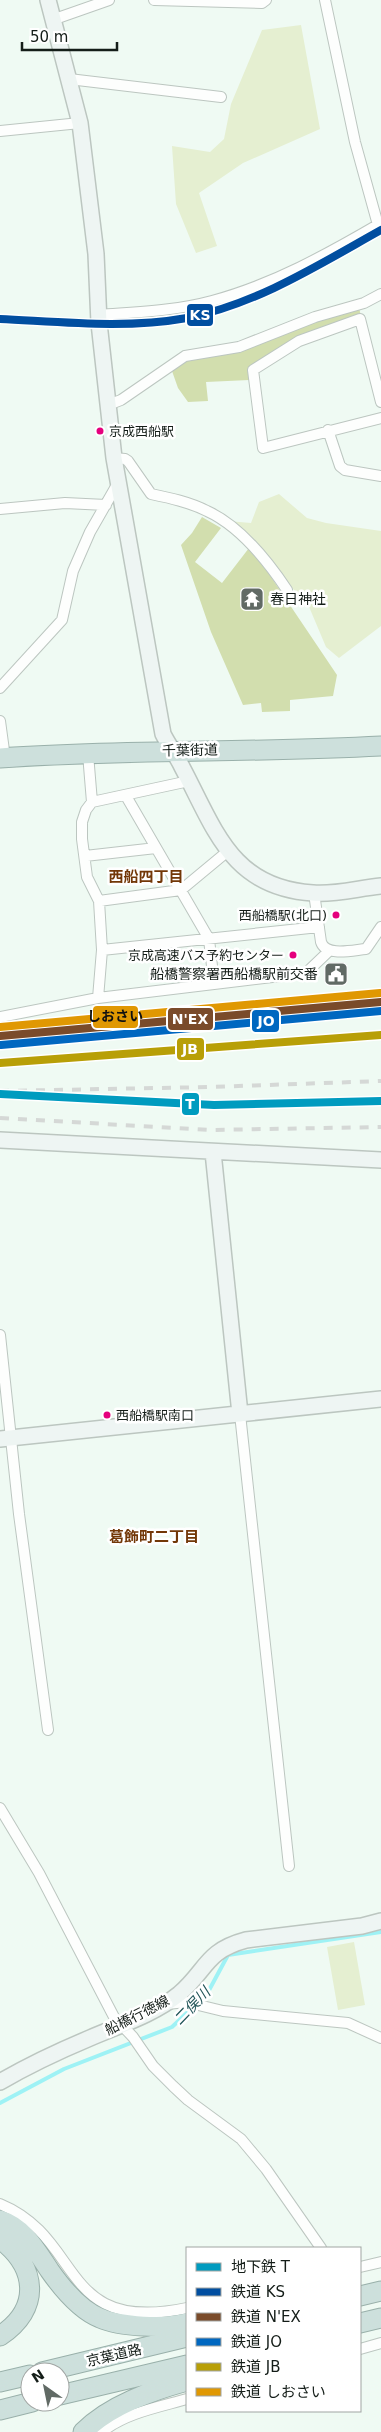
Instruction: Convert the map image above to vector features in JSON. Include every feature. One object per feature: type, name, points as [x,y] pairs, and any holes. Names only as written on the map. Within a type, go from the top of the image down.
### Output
[{"type":"highway","name":"千葉街道","points":[[2,758],[172,750],[296,750],[381,746]]},
{"type":"highway","points":[[0,2220],[16,2228],[28,2240],[61,2287],[84,2308],[100,2318],[145,2326],[186,2323]]},
{"type":"highway","points":[[0,2240],[22,2261],[28,2273],[30,2286],[26,2310],[0,2336]]},
{"type":"highway","points":[[361,2296],[381,2291]]},
{"type":"highway","points":[[361,2323],[381,2318]]},
{"type":"highway","name":"京葉道路","points":[[70,2365],[186,2337]]},
{"type":"highway","name":"京葉道路","points":[[70,2393],[186,2365]]},
{"type":"highway","points":[[0,2382],[20,2377]]},
{"type":"highway","points":[[83,2432],[91,2424],[116,2408],[161,2388],[186,2381]]},
{"type":"highway","points":[[0,2410],[20,2405]]},
{"type":"street","points":[[48,0],[80,124],[96,254],[99,315],[114,458],[162,730],[218,837],[228,851],[249,872],[262,880],[280,887],[314,893],[381,886]]},
{"type":"street","points":[[52,20],[109,0]]},
{"type":"street","points":[[154,0],[262,3],[266,0]]},
{"type":"street","points":[[99,315],[158,312],[212,301],[283,276],[380,224],[355,142],[326,0]]},
{"type":"street","points":[[69,79],[221,97]]},
{"type":"street","points":[[0,131],[80,124]]},
{"type":"street","points":[[108,405],[121,400],[185,356],[239,347],[315,317],[364,303],[381,294]]},
{"type":"street","points":[[381,402],[360,319],[299,341],[253,370],[263,448],[381,418]]},
{"type":"street","points":[[328,430],[340,466],[345,470],[381,476]]},
{"type":"street","points":[[114,458],[125,458],[151,494],[183,501],[208,511],[229,524],[252,545],[287,590]]},
{"type":"street","points":[[0,688],[62,620],[73,571],[90,532],[119,482]]},
{"type":"street","points":[[0,510],[65,503],[106,505]]},
{"type":"street","points":[[0,721],[2,758]]},
{"type":"street","points":[[88,754],[92,802],[86,810],[82,822],[87,877],[99,901],[102,950],[98,998]]},
{"type":"street","points":[[92,802],[189,781]]},
{"type":"street","points":[[126,796],[209,939],[214,984]]},
{"type":"street","points":[[85,856],[156,848]]},
{"type":"street","points":[[99,901],[181,890],[228,851]]},
{"type":"street","points":[[314,893],[322,946],[329,951],[366,949],[381,927]]},
{"type":"street","points":[[102,950],[319,927]]},
{"type":"street","points":[[0,1017],[98,998],[306,973],[329,951]]},
{"type":"street","points":[[0,1140],[381,1160]]},
{"type":"street","points":[[213,1152],[289,1866]]},
{"type":"street","points":[[0,1335],[5,1438],[19,1514],[48,1730]]},
{"type":"street","points":[[5,1438],[381,1400]]},
{"type":"street","points":[[0,1808],[40,1872],[110,2009],[153,2066],[188,2100],[241,2138],[266,2169],[320,2247]]},
{"type":"street","name":"船橋行徳線","points":[[0,2082],[46,2058],[123,2025],[164,2004],[189,1984],[210,1957],[230,1944],[246,1940],[362,1926],[381,1921]]},
{"type":"street","points":[[164,2004],[186,2002],[222,2011],[348,2023],[381,2038]]},
{"type":"street","points":[[0,2204],[17,2211],[30,2222],[77,2281],[90,2294],[106,2305],[125,2311],[148,2313],[186,2308]]},
{"type":"street","points":[[361,2267],[381,2262]]},
{"type":"street","points":[[361,2349],[381,2343]]},
{"type":"street","points":[[102,2432],[120,2421],[142,2412],[186,2399]]},
{"type":"green space","points":[[301,25],[320,129],[243,163],[199,193],[217,246],[196,253],[176,204],[172,146],[210,152],[224,139],[231,104],[262,30]]},
{"type":"green space","points":[[359,308],[361,316],[296,338],[249,380],[206,382],[208,401],[188,402],[178,388],[172,371],[177,363]]},
{"type":"green space","points":[[279,494],[307,518],[326,523],[381,531],[381,626],[339,658],[326,647],[307,602],[279,576],[228,521],[251,523],[259,502]]},
{"type":"green space","points":[[202,517],[221,528],[195,562],[222,583],[249,548],[269,574],[337,675],[333,696],[290,700],[290,711],[262,712],[261,703],[243,705],[211,632],[181,545],[192,533]]},
{"type":"green space","points":[[354,1942],[365,2005],[338,2010],[327,1947]]},
{"type":"waterway","name":"二俣川","points":[[0,2103],[64,2069],[172,2027],[207,1994],[228,1955],[381,1932]]},
{"type":"railway","points":[[0,1091],[211,1087],[381,1081]]},
{"type":"railway","points":[[0,1118],[211,1130],[381,1127]]},
{"type":"metro line","name":"T","points":[[0,1094],[214,1105],[381,1101]]},
{"type":"rail line","name":"KS","points":[[0,319],[117,324],[164,321],[213,312],[287,282],[381,230]]},
{"type":"rail line","name":"しおさい","points":[[0,1027],[380,993]]},
{"type":"rail line","name":"N'EX","points":[[0,1036],[381,1002]]},
{"type":"rail line","name":"JO","points":[[1,1045],[381,1011]]},
{"type":"rail line","name":"JB","points":[[0,1063],[381,1035]]},
{"type":"place","name":"京成西船駅","points":[[100,431]]},
{"type":"place","name":"春日神社","points":[[252,599]]},
{"type":"place","name":"西船橋駅(北口)","points":[[336,915]]},
{"type":"place","name":"京成高速バス予約センター","points":[[293,955]]},
{"type":"place","name":"船橋警察署西船橋駅前交番","points":[[336,974]]},
{"type":"place","name":"西船橋駅南口","points":[[107,1415]]},
{"type":"district","name":"西船四丁目","points":[[146,877]]},
{"type":"district","name":"葛飾町二丁目","points":[[154,1537]]}]
